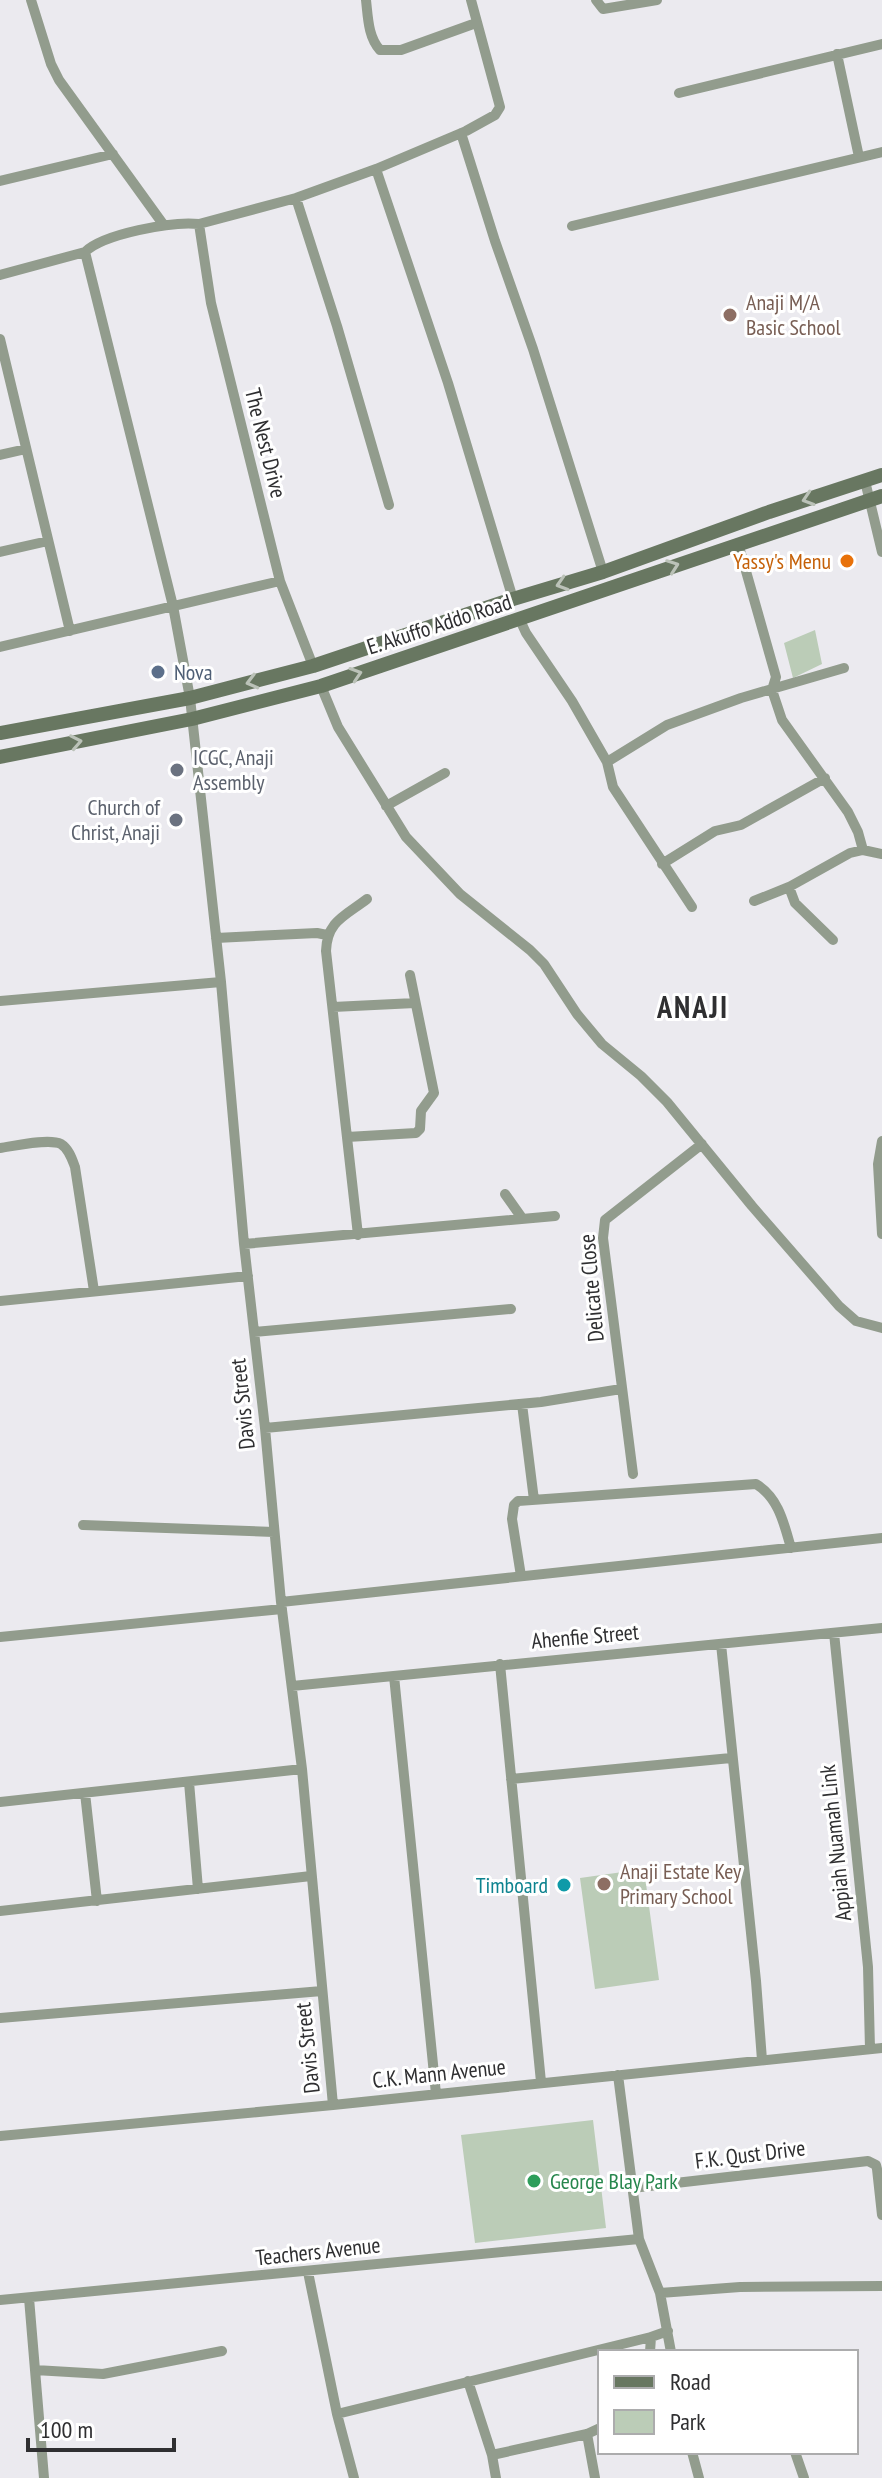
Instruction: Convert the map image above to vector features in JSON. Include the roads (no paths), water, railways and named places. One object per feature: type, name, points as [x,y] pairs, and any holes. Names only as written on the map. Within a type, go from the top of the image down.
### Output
[{"type":"main road","name":"E. Akuffo Addo Road","points":[[0,733],[190,698],[313,666],[603,572],[882,475]]},
{"type":"main road","name":"E. Akuffo Addo Road","points":[[0,757],[192,719],[321,686],[875,498]]},
{"type":"street","points":[[31,0],[59,80],[163,224]]},
{"type":"street","points":[[366,0],[371,34],[380,50],[401,50],[476,23]]},
{"type":"street","points":[[0,275],[85,252],[101,241],[163,224],[199,224],[296,198],[376,169],[495,115],[500,107],[471,0]]},
{"type":"street","points":[[596,0],[603,9],[657,0]]},
{"type":"street","points":[[679,93],[882,44]]},
{"type":"street","points":[[837,54],[859,157]]},
{"type":"street","points":[[461,133],[603,572]]},
{"type":"street","points":[[572,226],[882,152]]},
{"type":"street","points":[[0,181],[113,154]]},
{"type":"street","points":[[376,169],[448,383],[513,599]]},
{"type":"street","points":[[296,198],[389,505]]},
{"type":"street","name":"The Nest Drive","points":[[199,224],[211,303],[280,581],[313,666]]},
{"type":"street","name":"Davis Street","points":[[85,252],[173,606],[190,698],[221,982],[281,1606],[302,1769],[333,2105]]},
{"type":"street","points":[[0,339],[70,631]]},
{"type":"street","points":[[0,455],[26,449]]},
{"type":"street","points":[[865,481],[875,498],[882,552]]},
{"type":"street","points":[[0,552],[48,541]]},
{"type":"street","points":[[738,543],[776,677],[772,690],[782,720],[848,812],[863,850]]},
{"type":"street","points":[[0,647],[280,581]]},
{"type":"street","points":[[520,620],[607,762],[613,787],[692,907]]},
{"type":"street","points":[[607,762],[667,725],[741,698],[844,668]]},
{"type":"street","points":[[321,686],[338,727],[406,837],[460,894],[544,964],[577,1014],[602,1044],[650,1084],[839,1306],[856,1321],[882,1328]]},
{"type":"street","points":[[386,806],[445,773]]},
{"type":"street","points":[[662,864],[715,831],[741,825],[825,778]]},
{"type":"street","points":[[754,901],[789,887],[850,853],[863,850],[882,854]]},
{"type":"street","points":[[789,887],[795,903],[833,940]]},
{"type":"street","points":[[358,1235],[327,935],[331,927],[367,899]]},
{"type":"street","points":[[216,938],[327,935]]},
{"type":"street","points":[[347,1137],[416,1133],[420,1129],[421,1111],[434,1093],[410,975]]},
{"type":"street","points":[[0,1001],[221,982]]},
{"type":"street","points":[[333,1007],[415,1003]]},
{"type":"street","points":[[882,1141],[878,1164],[882,1234]]},
{"type":"street","points":[[0,1148],[50,1142],[61,1144],[69,1152],[75,1167],[94,1291]]},
{"type":"street","name":"Delicate Close","points":[[633,1474],[603,1238],[605,1220],[702,1144]]},
{"type":"street","points":[[505,1194],[522,1218]]},
{"type":"street","points":[[244,1244],[555,1216]]},
{"type":"street","points":[[0,1301],[248,1276]]},
{"type":"street","points":[[254,1332],[511,1309]]},
{"type":"street","points":[[265,1428],[522,1404],[621,1389]]},
{"type":"street","points":[[522,1404],[534,1500]]},
{"type":"street","points":[[521,1576],[512,1519],[514,1505],[518,1501],[756,1484],[767,1491],[780,1510],[791,1548]]},
{"type":"street","points":[[83,1525],[274,1532]]},
{"type":"street","points":[[0,1637],[521,1576],[882,1538]]},
{"type":"street","name":"Ahenfie Street","points":[[292,1686],[882,1628]]},
{"type":"street","name":"Appiah Nuamah Link","points":[[834,1633],[876,2048]]},
{"type":"street","points":[[721,1644],[762,2060]]},
{"type":"street","points":[[500,1664],[541,2082]]},
{"type":"street","points":[[394,1676],[436,2094]]},
{"type":"street","points":[[511,1779],[731,1758]]},
{"type":"street","points":[[0,1802],[302,1769]]},
{"type":"street","points":[[189,1782],[198,1889]]},
{"type":"street","points":[[85,1793],[97,1901]]},
{"type":"street","points":[[0,1911],[311,1876]]},
{"type":"street","points":[[0,2018],[322,1991]]},
{"type":"street","name":"C.K. Mann Avenue","points":[[0,2136],[333,2105],[876,2048]]},
{"type":"street","points":[[618,2075],[639,2239],[660,2293],[671,2350]]},
{"type":"street","name":"F.K. Qust Drive","points":[[632,2188],[872,2162],[877,2169],[882,2215]]},
{"type":"street","name":"Teachers Avenue","points":[[0,2300],[639,2239]]},
{"type":"street","points":[[308,2272],[337,2414],[354,2478]]},
{"type":"street","points":[[660,2293],[740,2287],[882,2286]]},
{"type":"street","points":[[29,2298],[44,2478]]},
{"type":"street","points":[[337,2414],[668,2331]]},
{"type":"street","points":[[650,2350],[651,2337]]},
{"type":"street","points":[[35,2370],[103,2374],[222,2351]]},
{"type":"street","points":[[468,2381],[492,2455],[496,2478]]},
{"type":"street","points":[[492,2455],[598,2429]]},
{"type":"street","points":[[587,2434],[595,2478]]},
{"type":"street","points":[[693,2454],[699,2478]]},
{"type":"street","points":[[796,2454],[804,2478]]},
{"type":"place","name":"Anaji M/A Basic School","points":[[730,315]]},
{"type":"place","name":"Yassy's Menu","points":[[847,561]]},
{"type":"place","name":"Nova","points":[[158,672]]},
{"type":"place","name":"ICGC, Anaji Assembly","points":[[177,770]]},
{"type":"place","name":"Church of Christ, Anaji","points":[[176,820]]},
{"type":"place","name":"Anaji Estate Key Primary School","points":[[604,1884]]},
{"type":"place","name":"Timboard","points":[[564,1885]]},
{"type":"place","name":"George Blay Park","points":[[534,2181]]},
{"type":"district","name":"ANAJI","points":[[693,1006]]}]
